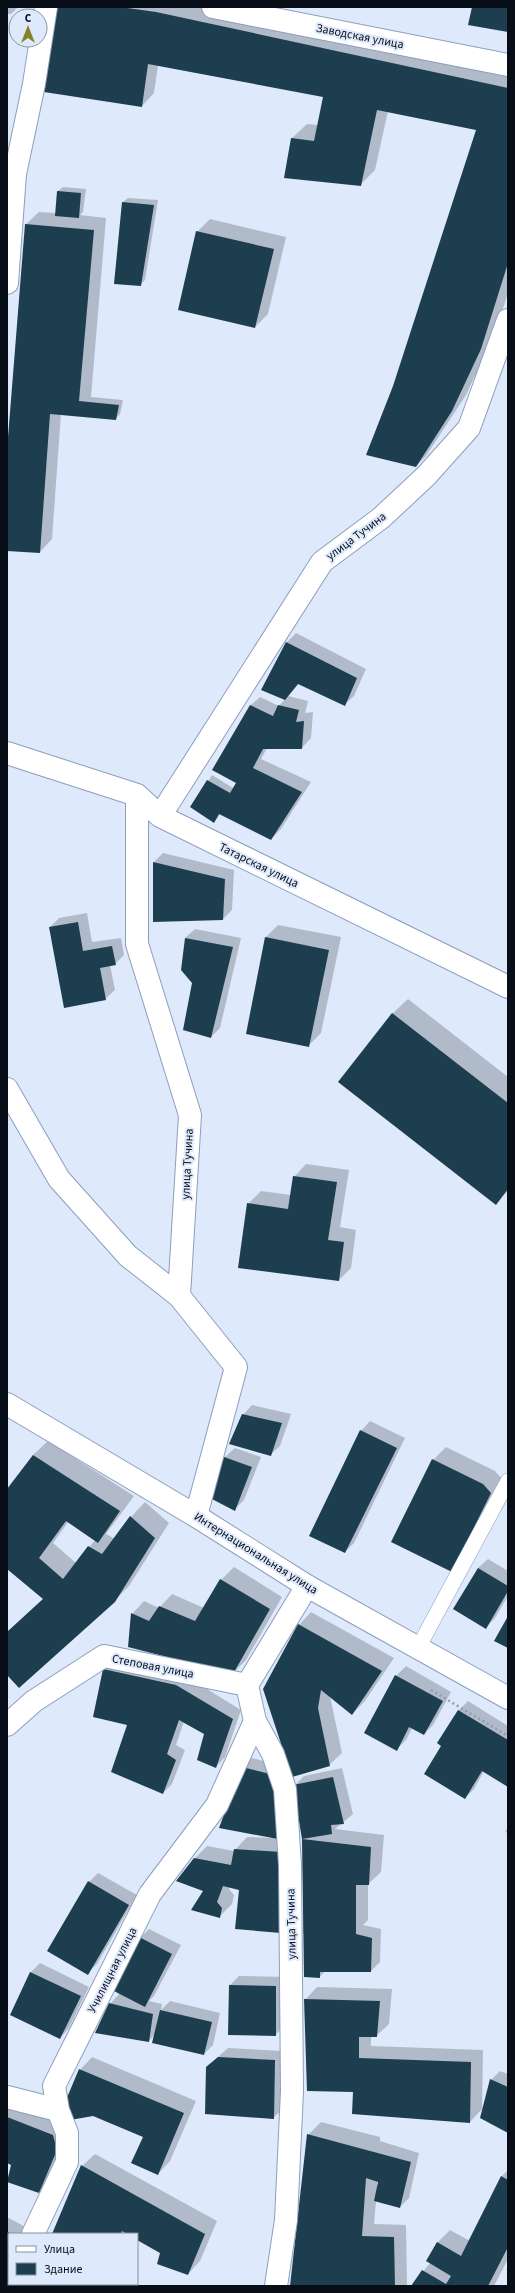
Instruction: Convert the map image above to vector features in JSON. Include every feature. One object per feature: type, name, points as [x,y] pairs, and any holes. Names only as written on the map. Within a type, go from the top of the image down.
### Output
[{"type":"street","points":[[7,283],[11,173],[34,84],[46,7]]},
{"type":"street","name":"Заводская улица","points":[[213,7],[294,15],[508,65]]},
{"type":"street","name":"улица Тучина","points":[[160,816],[322,562],[381,518],[426,476],[469,428],[508,320]]},
{"type":"street","name":"Татарская улица","points":[[7,753],[137,795],[160,816],[508,987]]},
{"type":"street","name":"улица Тучина","points":[[137,795],[137,944],[190,1115],[179,1296]]},
{"type":"street","points":[[7,1089],[59,1179],[128,1256],[179,1296],[236,1368],[196,1516]]},
{"type":"street","name":"Интернациональная улица","points":[[7,1404],[196,1516],[307,1586],[508,1698]]},
{"type":"street","points":[[247,1685],[307,1586]]},
{"type":"street","name":"Степовая улица","points":[[7,1725],[34,1702],[104,1656],[247,1685]]},
{"type":"street","name":"улица Тучина","points":[[247,1685],[255,1721],[272,1754],[285,1789],[290,1866],[292,2091],[286,2220],[276,2286]]},
{"type":"street","name":"Училищная улица","points":[[33,2233],[67,2162],[67,2133],[58,2110],[54,2086],[150,1894],[217,1805],[255,1721]]},
{"type":"street","points":[[7,2097],[58,2110]]},
{"type":"lane","points":[[418,1648],[508,1481]]},
{"type":"building","points":[[57,7],[120,7],[156,12],[508,88],[508,263],[481,349],[452,411],[416,467],[366,455],[393,386],[476,130],[377,110],[361,186],[284,178],[291,138],[314,141],[323,97],[148,64],[142,107],[44,92]]},
{"type":"building","points":[[472,7],[508,7],[508,32],[468,25]]},
{"type":"building","points":[[57,191],[81,193],[79,218],[55,216]]},
{"type":"building","points":[[122,202],[154,205],[141,286],[114,284]]},
{"type":"building","points":[[25,224],[94,230],[79,401],[119,405],[116,420],[50,414],[40,553],[7,551],[7,450]]},
{"type":"building","points":[[196,231],[274,249],[255,328],[178,310]]},
{"type":"building","points":[[286,642],[357,678],[345,706],[298,684],[285,700],[261,690]]},
{"type":"building","points":[[250,705],[273,716],[278,705],[299,710],[296,722],[304,721],[302,749],[263,749],[253,768],[302,792],[271,840],[219,814],[214,823],[190,807],[207,780],[230,793],[236,783],[212,770]]},
{"type":"building","points":[[153,862],[225,879],[223,920],[153,922]]},
{"type":"building","points":[[78,922],[83,951],[112,946],[116,965],[100,968],[106,1000],[64,1008],[49,927]]},
{"type":"building","points":[[265,937],[329,950],[309,1047],[246,1034]]},
{"type":"building","points":[[185,938],[233,947],[211,1038],[183,1030],[192,983],[181,970]]},
{"type":"building","points":[[392,1013],[508,1103],[508,1189],[496,1205],[338,1082]]},
{"type":"building","points":[[293,1176],[337,1182],[328,1240],[344,1242],[339,1281],[238,1268],[247,1203],[288,1209]]},
{"type":"building","points":[[242,1414],[282,1423],[271,1456],[229,1444]]},
{"type":"building","points":[[360,1430],[397,1448],[345,1553],[309,1536]]},
{"type":"building","points":[[33,1455],[120,1511],[98,1543],[66,1521],[39,1558],[63,1579],[88,1546],[102,1554],[130,1516],[155,1538],[115,1602],[19,1688],[7,1675],[7,1632],[43,1599],[7,1569],[7,1489]]},
{"type":"building","points":[[224,1457],[252,1467],[235,1511],[210,1498]]},
{"type":"building","points":[[432,1459],[483,1484],[491,1493],[452,1572],[391,1542]]},
{"type":"building","points":[[478,1568],[508,1586],[508,1591],[486,1629],[453,1609]]},
{"type":"building","points":[[220,1579],[270,1609],[233,1674],[128,1647],[131,1613],[149,1621],[159,1606],[195,1621]]},
{"type":"building","points":[[508,1616],[508,1648],[494,1641]]},
{"type":"building","points":[[298,1624],[382,1671],[352,1715],[321,1690],[318,1708],[330,1766],[292,1777],[263,1689]]},
{"type":"building","points":[[103,1669],[176,1685],[233,1719],[216,1768],[197,1760],[204,1734],[179,1720],[167,1754],[176,1760],[163,1794],[111,1772],[127,1725],[93,1717]]},
{"type":"building","points":[[395,1675],[443,1701],[424,1735],[409,1727],[397,1751],[364,1733]]},
{"type":"building","points":[[458,1710],[508,1740],[508,1787],[482,1771],[465,1799],[424,1774],[441,1746],[437,1743]]},
{"type":"building","points":[[242,1767],[274,1775],[278,1839],[219,1828]]},
{"type":"building","points":[[333,1777],[344,1824],[331,1825],[332,1834],[302,1839],[293,1785]]},
{"type":"building","points":[[302,1839],[371,1847],[369,1885],[356,1885],[356,1934],[372,1938],[371,1972],[320,1972],[320,1978],[304,1977]]},
{"type":"building","points":[[234,1849],[281,1852],[281,1933],[235,1929],[239,1890],[223,1886],[217,1902],[222,1908],[220,1918],[191,1910],[203,1891],[176,1881],[194,1858],[231,1865]]},
{"type":"building","points":[[88,1881],[129,1905],[88,1975],[47,1951]]},
{"type":"building","points":[[139,1937],[172,1954],[145,2007],[112,1990]]},
{"type":"building","points":[[30,1972],[81,1996],[60,2039],[10,2015]]},
{"type":"building","points":[[229,1985],[276,1986],[276,2036],[228,2035]]},
{"type":"building","points":[[304,1999],[380,2001],[377,2037],[359,2037],[359,2058],[471,2062],[470,2123],[352,2114],[353,2092],[307,2091]]},
{"type":"building","points":[[109,2003],[153,2014],[149,2042],[95,2033]]},
{"type":"building","points":[[160,2010],[212,2022],[204,2055],[152,2043]]},
{"type":"building","points":[[218,2057],[275,2060],[274,2119],[205,2114],[206,2067]]},
{"type":"building","points":[[79,2069],[184,2113],[158,2175],[131,2163],[143,2137],[93,2116],[70,2120],[66,2100]]},
{"type":"building","points":[[490,2079],[508,2087],[508,2133],[480,2118]]},
{"type":"building","points":[[7,2117],[53,2135],[57,2150],[39,2193],[7,2182],[11,2165],[7,2163]]},
{"type":"building","points":[[307,2134],[411,2162],[400,2208],[374,2201],[378,2182],[366,2178],[362,2236],[394,2237],[395,2286],[290,2286]]},
{"type":"building","points":[[81,2165],[205,2234],[188,2275],[157,2264],[160,2253],[138,2241],[138,2233],[125,2233],[122,2231],[121,2233],[52,2233]]},
{"type":"building","points":[[501,2176],[508,2180],[508,2247],[488,2286],[411,2286],[422,2270],[446,2284],[451,2276],[426,2261],[437,2242],[461,2256]]},
{"type":"building","points":[[7,2231],[10,2233],[8,2233],[7,2262]]}]
